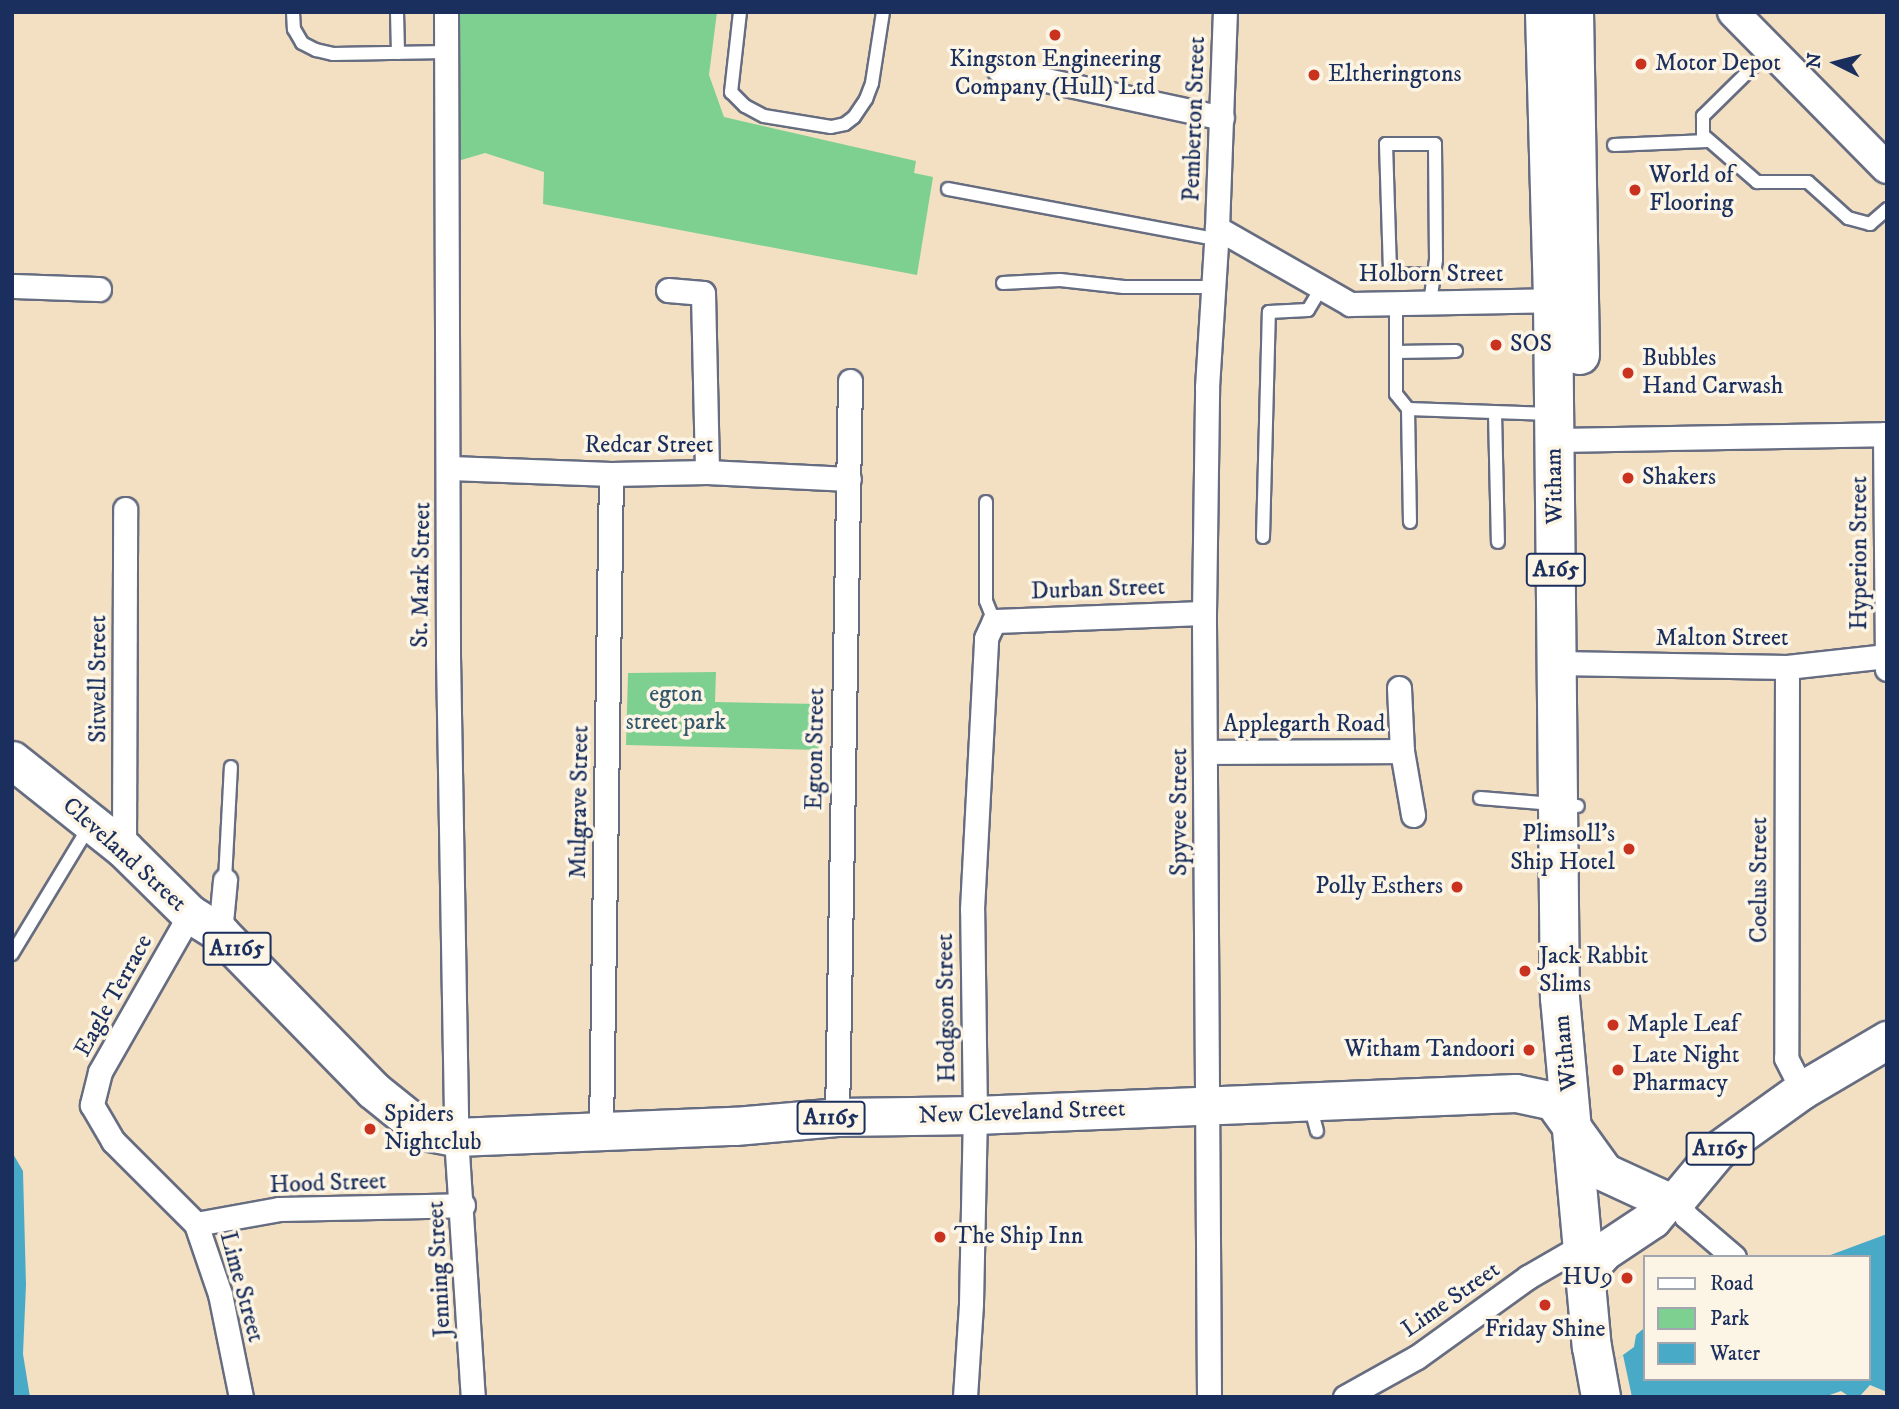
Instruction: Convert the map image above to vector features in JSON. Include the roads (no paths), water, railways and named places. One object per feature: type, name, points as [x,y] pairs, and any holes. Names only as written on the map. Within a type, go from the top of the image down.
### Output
[{"type":"highway","name":"Witham","points":[[1545,12],[1566,300]]},
{"type":"highway","name":"Witham","points":[[1574,12],[1563,431],[1569,664],[1568,805],[1560,998],[1598,1386]]},
{"type":"main road","name":"Cleveland Street","points":[[12,760],[124,849],[205,923],[373,1090],[425,1131],[456,1138]]},
{"type":"main road","name":"A1165","points":[[1585,1258],[1604,1251],[1652,1219],[1717,1151],[1802,1090],[1887,1040]]},
{"type":"main road","name":"New Cleveland Street","points":[[456,1138],[735,1126],[837,1117],[975,1115],[1206,1106],[1313,1116],[1516,1093],[1553,1101],[1574,1127]]},
{"type":"main road","name":"A1165","points":[[1574,1127],[1604,1172],[1672,1200]]},
{"type":"street","name":"St. Mark Street","points":[[446,12],[450,468],[448,656],[456,1138]]},
{"type":"street","name":"Pemberton Street","points":[[1216,233],[1225,12]]},
{"type":"street","points":[[1733,12],[1887,168]]},
{"type":"street","points":[[999,70],[1222,118]]},
{"type":"street","name":"Holborn Street","points":[[1216,233],[1350,304],[1566,300]]},
{"type":"street","name":"Spyvee Street","points":[[1209,1397],[1203,613],[1212,287],[1216,233]]},
{"type":"street","points":[[12,286],[99,289]]},
{"type":"street","points":[[668,290],[703,293],[707,472]]},
{"type":"street","name":"Egton Street","points":[[837,1117],[850,381]]},
{"type":"street","points":[[1563,431],[1886,433]]},
{"type":"street","name":"Hyperion Street","points":[[1886,433],[1887,672]]},
{"type":"street","name":"Redcar Street","points":[[450,468],[611,474],[707,472],[849,479]]},
{"type":"street","name":"Mulgrave Street","points":[[601,1131],[611,474]]},
{"type":"street","name":"Sitwell Street","points":[[124,849],[125,509]]},
{"type":"street","name":"Durban Street","points":[[994,621],[1203,613]]},
{"type":"street","name":"Hodgson Street","points":[[965,1397],[971,1303],[975,1115],[972,909],[981,689],[986,638],[994,621]]},
{"type":"street","name":"Malton Street","points":[[1569,664],[1787,667],[1886,656]]},
{"type":"street","name":"Coelus Street","points":[[1787,667],[1786,1058],[1802,1090]]},
{"type":"street","name":"Applegarth Road","points":[[1399,688],[1402,751],[1413,815]]},
{"type":"street","name":"Applegarth Road","points":[[1206,752],[1402,751]]},
{"type":"street","points":[[205,923],[225,880]]},
{"type":"street","name":"Eagle Terrace","points":[[92,1105],[100,1072],[205,923]]},
{"type":"street","name":"Lime Street","points":[[92,1105],[113,1141],[196,1224],[220,1294],[241,1397]]},
{"type":"street","name":"Jenning Street","points":[[456,1138],[463,1205],[474,1397]]},
{"type":"street","points":[[1672,1200],[1686,1216],[1732,1255]]},
{"type":"street","name":"Hood Street","points":[[196,1224],[279,1209],[463,1205]]},
{"type":"street","name":"Lime Street","points":[[1345,1397],[1418,1345],[1477,1316],[1528,1277],[1585,1258]]},
{"type":"lane","points":[[293,12],[294,29],[302,43],[316,50],[333,54],[446,52]]},
{"type":"lane","points":[[397,12],[398,53]]},
{"type":"lane","points":[[740,12],[731,92],[745,106],[764,116],[831,127],[845,124],[854,117],[866,99],[872,83],[883,12]]},
{"type":"lane","points":[[1769,51],[1703,116],[1701,128],[1707,141],[1757,182],[1808,182],[1848,218],[1873,224],[1887,209]]},
{"type":"lane","points":[[1614,145],[1707,141]]},
{"type":"lane","points":[[1430,303],[1433,275],[1435,144],[1386,144],[1390,274],[1433,275]]},
{"type":"lane","points":[[948,188],[1216,233]]},
{"type":"lane","points":[[1003,283],[1060,280],[1124,288],[1212,287]]},
{"type":"lane","points":[[1264,537],[1269,312],[1308,310],[1322,287]]},
{"type":"lane","points":[[1395,303],[1396,394],[1408,409],[1410,522]]},
{"type":"lane","points":[[1396,352],[1456,351]]},
{"type":"lane","points":[[1408,409],[1496,413],[1563,431]]},
{"type":"lane","points":[[1496,413],[1498,542]]},
{"type":"lane","points":[[986,502],[986,601],[994,621]]},
{"type":"lane","points":[[225,880],[231,767]]},
{"type":"lane","points":[[1480,798],[1568,805]]},
{"type":"lane","points":[[12,954],[92,823]]},
{"type":"water","points":[[12,1152],[23,1171],[26,1285],[23,1354],[30,1397],[12,1397]]},
{"type":"water","points":[[1887,1234],[1887,1392],[1870,1385],[1859,1397],[1850,1397],[1841,1391],[1824,1397],[1565,1397],[1634,1347],[1636,1335],[1643,1329],[1644,1381],[1871,1381],[1871,1255],[1830,1255]]},
{"type":"place","name":"Kingston Engineering Company (Hull) Ltd","points":[[1055,35]]},
{"type":"place","name":"Motor Depot","points":[[1641,64]]},
{"type":"place","name":"Eltheringtons","points":[[1314,75]]},
{"type":"place","name":"World of Flooring","points":[[1635,190]]},
{"type":"place","name":"SOS","points":[[1496,345]]},
{"type":"place","name":"Bubbles Hand Carwash","points":[[1628,373]]},
{"type":"place","name":"Shakers","points":[[1628,478]]},
{"type":"place","name":"Plimsoll's Ship Hotel","points":[[1629,849]]},
{"type":"place","name":"Polly Esthers","points":[[1457,887]]},
{"type":"place","name":"Jack Rabbit Slims","points":[[1525,971]]},
{"type":"place","name":"Maple Leaf","points":[[1613,1025]]},
{"type":"place","name":"Witham Tandoori","points":[[1529,1050]]},
{"type":"place","name":"Late Night Pharmacy","points":[[1618,1070]]},
{"type":"place","name":"Spiders Nightclub","points":[[370,1129]]},
{"type":"place","name":"The Ship Inn","points":[[940,1237]]},
{"type":"place","name":"HU9","points":[[1627,1278]]},
{"type":"place","name":"Friday Shine","points":[[1545,1305]]},
{"type":"park label","name":"egton street park","points":[[676,709]]}]
